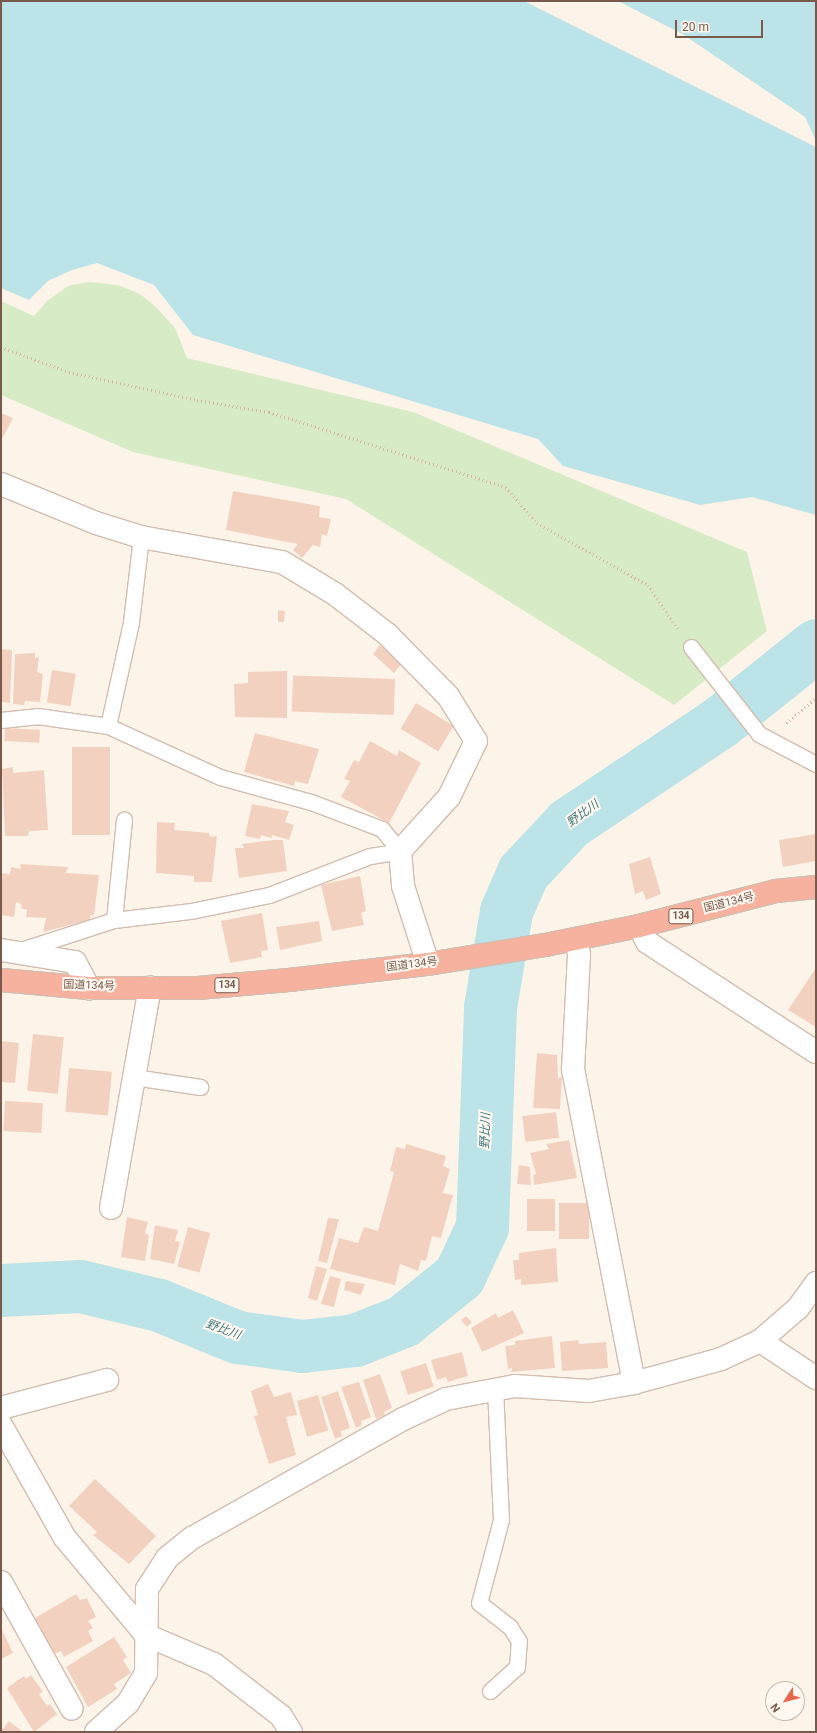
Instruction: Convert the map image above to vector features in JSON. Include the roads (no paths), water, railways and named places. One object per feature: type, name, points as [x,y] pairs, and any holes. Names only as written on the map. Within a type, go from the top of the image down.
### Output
[{"type":"highway","name":"国道134号","points":[[1,980],[90,988],[198,988],[428,964],[577,939],[639,926],[776,891],[816,887]]},
{"type":"street","points":[[1,484],[96,523],[141,537],[282,562],[335,594],[387,634],[448,696],[476,741],[449,797],[400,851],[403,886],[428,964]]},
{"type":"street","points":[[639,926],[647,942],[816,1052]]},
{"type":"street","points":[[577,939],[579,955],[573,1069],[634,1383]]},
{"type":"street","points":[[7,951],[75,962],[90,988]]},
{"type":"street","points":[[111,1208],[150,987]]},
{"type":"street","points":[[96,1732],[128,1703],[146,1673],[147,1589],[167,1558],[192,1538],[403,1419],[446,1399],[515,1386],[588,1391],[634,1383],[721,1359],[760,1341],[798,1308],[816,1283]]},
{"type":"street","points":[[760,1341],[816,1378]]},
{"type":"street","points":[[1,1408],[107,1380]]},
{"type":"street","points":[[1,1424],[65,1538],[146,1635],[214,1664],[281,1716],[291,1732]]},
{"type":"street","points":[[1,1582],[72,1709]]},
{"type":"lane","points":[[108,726],[131,622],[141,537]]},
{"type":"lane","points":[[691,647],[763,736],[816,764]]},
{"type":"lane","points":[[1,720],[37,716],[108,726],[220,777],[311,802],[382,829],[400,851],[370,856],[269,895],[192,911],[114,920],[7,951]]},
{"type":"lane","points":[[114,920],[124,819]]},
{"type":"lane","points":[[134,1077],[200,1087]]},
{"type":"lane","points":[[490,1691],[517,1667],[520,1641],[510,1627],[479,1603],[501,1520],[495,1390]]},
{"type":"water","points":[[1,1],[816,1],[816,515],[752,497],[700,505],[563,466],[538,439],[193,335],[154,285],[97,263],[72,270],[48,281],[29,300],[1,288]]},
{"type":"waterway","name":"野比川","points":[[1,1290],[80,1286],[159,1305],[237,1337],[302,1346],[355,1340],[403,1321],[459,1276],[482,1227],[490,1007],[506,911],[523,872],[569,823],[720,722],[816,645]]}]
